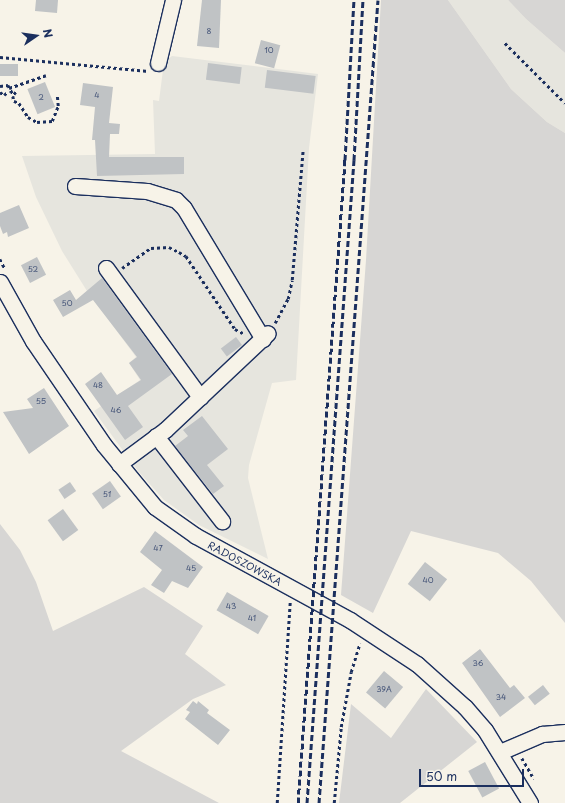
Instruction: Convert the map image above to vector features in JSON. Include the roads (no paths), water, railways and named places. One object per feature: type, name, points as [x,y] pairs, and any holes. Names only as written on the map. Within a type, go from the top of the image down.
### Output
[{"type":"street","points":[[158,63],[173,0]]},
{"type":"street","points":[[75,186],[147,191],[176,200],[184,208],[266,336],[156,436],[119,464]]},
{"type":"street","points":[[109,272],[200,397]]},
{"type":"street","name":"RADOSZOWSKA","points":[[0,282],[33,341],[119,464],[142,494],[166,517],[196,536],[366,630],[417,664],[465,707],[500,752],[530,803]]},
{"type":"street","points":[[156,436],[222,521]]},
{"type":"street","points":[[500,752],[542,734],[565,732]]},
{"type":"railway","points":[[298,803],[345,160],[354,0]]},
{"type":"railway","points":[[307,803],[354,160],[363,0]]},
{"type":"railway","points":[[319,803],[378,0]]}]
